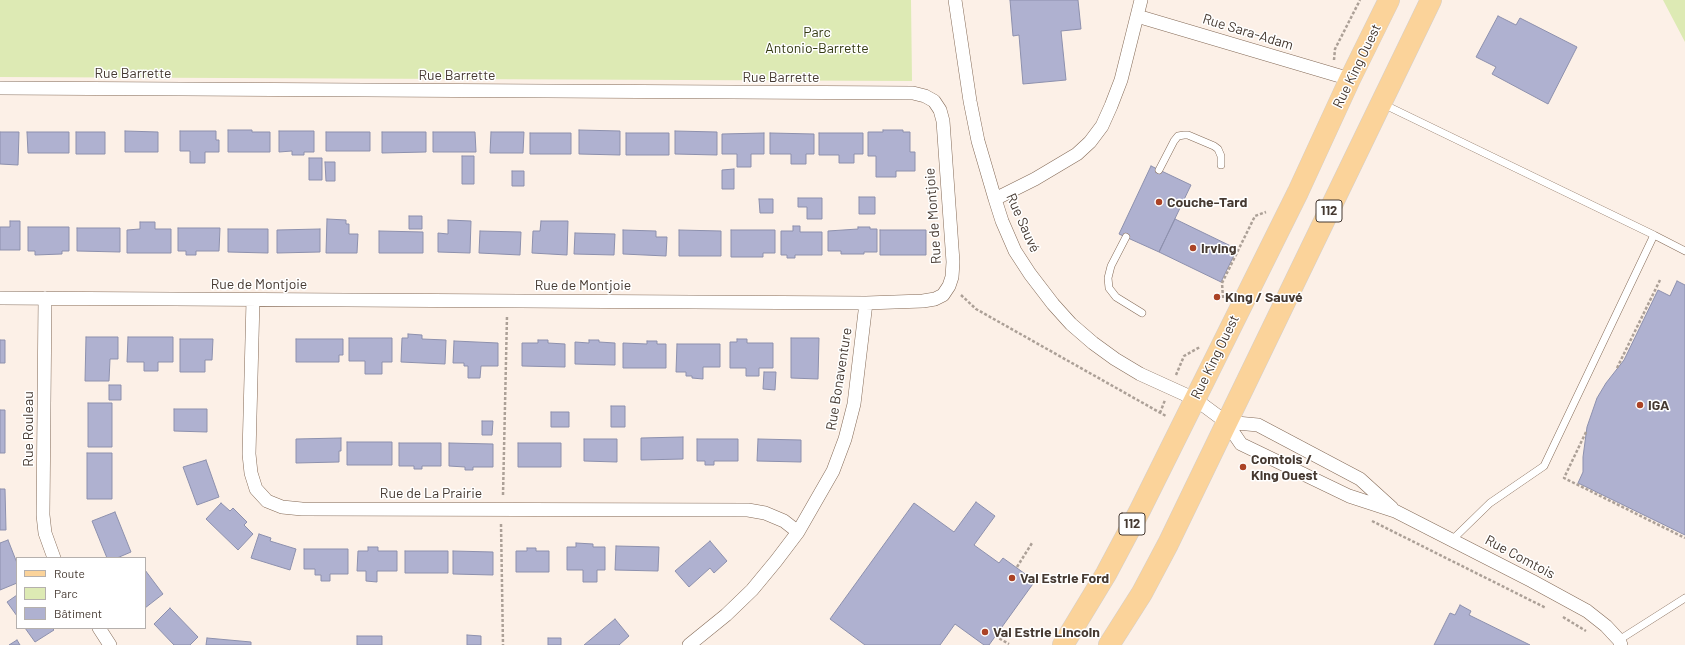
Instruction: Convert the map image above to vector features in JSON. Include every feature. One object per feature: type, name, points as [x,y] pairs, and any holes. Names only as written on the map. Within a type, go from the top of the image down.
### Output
[{"type":"main road","name":"Rue King Ouest","points":[[1063,645],[1106,574],[1298,192],[1341,76],[1389,0]]},
{"type":"main road","name":"112","points":[[1109,645],[1142,593],[1168,544],[1431,0]]},
{"type":"street","name":"Rue Sauvé","points":[[955,0],[978,141],[995,200],[1015,251],[1030,274],[1053,304],[1093,343],[1115,359],[1140,374],[1195,399]]},
{"type":"street","points":[[995,200],[1035,180],[1078,154],[1090,142],[1102,126],[1112,106],[1141,0]]},
{"type":"street","name":"Rue Sara-Adam","points":[[1137,16],[1341,76]]},
{"type":"street","name":"Rue Barrette","points":[[0,88],[913,93]]},
{"type":"street","name":"Rue de Montjoie","points":[[0,298],[866,303],[923,301],[934,299],[943,295],[949,286],[952,277],[953,262],[943,121],[940,110],[934,101],[925,96],[913,93]]},
{"type":"street","name":"Rue Rouleau","points":[[44,298],[43,515],[45,533],[54,557]]},
{"type":"street","name":"Rue de La Prairie","points":[[253,300],[249,454],[251,473],[256,489],[267,501],[282,507],[302,509],[748,510],[765,513],[784,520],[798,532]]},
{"type":"street","name":"Rue Bonaventure","points":[[689,645],[726,615],[752,590],[776,561],[798,532],[833,471],[845,439],[854,404],[866,303]]},
{"type":"street","name":"Rue Comtois","points":[[1195,399],[1226,422],[1241,444],[1349,496],[1395,510],[1587,611],[1606,626],[1620,643]]},
{"type":"street","name":"Rue Comtois","points":[[1226,422],[1258,425],[1360,479],[1395,510]]},
{"type":"street","points":[[100,629],[110,645]]},
{"type":"lane","points":[[1381,103],[1685,251]]},
{"type":"lane","points":[[1159,170],[1174,141],[1178,136],[1184,135],[1188,135],[1218,149],[1221,156],[1222,166]]},
{"type":"lane","points":[[1452,540],[1490,503],[1544,466],[1654,235]]},
{"type":"lane","points":[[1126,237],[1111,266],[1108,278],[1110,288],[1116,297],[1142,313]]},
{"type":"lane","points":[[1620,643],[1685,598]]},
{"type":"path","points":[[1341,76],[1336,49],[1360,0]]},
{"type":"path","points":[[1223,299],[1222,283],[1255,216],[1266,212],[1269,205]]},
{"type":"path","points":[[1617,368],[1660,280]]},
{"type":"path","points":[[504,645],[501,525],[508,301]]},
{"type":"path","points":[[1160,413],[1184,356],[1202,346]]},
{"type":"path","points":[[1586,432],[1564,478],[1685,538]]},
{"type":"path","points":[[1017,567],[1032,543]]},
{"type":"path","points":[[1449,558],[1552,611]]},
{"type":"path","points":[[1559,614],[1592,635]]},
{"type":"path","points":[[995,636],[1009,644]]},
{"type":"green space","name":"Parc Antonio-Barrette","points":[[0,0],[911,0],[912,81],[0,77]]},
{"type":"green space","points":[[1663,0],[1685,0],[1685,42]]},
{"type":"building","points":[[1010,0],[1078,0],[1081,29],[1061,31],[1066,80],[1023,84],[1019,35],[1013,36]]},
{"type":"building","points":[[1498,16],[1516,25],[1520,18],[1577,47],[1548,104],[1492,74],[1496,67],[1476,57]]},
{"type":"building","points":[[228,130],[270,132],[270,152],[228,152]]},
{"type":"building","points":[[579,130],[620,131],[620,155],[579,154]]},
{"type":"building","points":[[883,130],[903,130],[903,132],[910,132],[910,152],[915,152],[915,171],[896,171],[896,177],[876,177],[876,156],[868,156],[868,132],[883,132]]},
{"type":"building","points":[[125,131],[158,132],[158,152],[125,152]]},
{"type":"building","points":[[180,131],[216,131],[216,140],[219,140],[219,152],[205,152],[205,163],[190,163],[190,151],[180,151]]},
{"type":"building","points":[[279,131],[314,131],[314,152],[304,152],[304,155],[292,155],[292,151],[279,152]]},
{"type":"building","points":[[675,131],[717,132],[717,155],[675,154]]},
{"type":"building","points":[[0,132],[19,132],[18,165],[0,164]]},
{"type":"building","points":[[27,132],[69,132],[69,153],[28,153]]},
{"type":"building","points":[[76,132],[105,132],[105,154],[76,154]]},
{"type":"building","points":[[326,132],[370,132],[370,151],[326,151]]},
{"type":"building","points":[[382,132],[426,132],[426,152],[382,153]]},
{"type":"building","points":[[433,132],[475,132],[476,152],[433,152]]},
{"type":"building","points":[[491,132],[524,132],[523,153],[490,153]]},
{"type":"building","points":[[530,133],[571,133],[571,154],[530,154]]},
{"type":"building","points":[[626,133],[669,133],[669,155],[626,155]]},
{"type":"building","points":[[764,133],[764,154],[751,154],[751,167],[737,167],[737,154],[722,154],[722,134]]},
{"type":"building","points":[[770,133],[814,134],[814,154],[806,154],[806,164],[791,164],[791,154],[770,154]]},
{"type":"building","points":[[819,133],[863,133],[863,154],[854,154],[854,163],[839,163],[839,155],[819,155]]},
{"type":"building","points":[[462,156],[474,156],[474,184],[462,184]]},
{"type":"building","points":[[309,158],[322,158],[322,180],[309,180]]},
{"type":"building","points":[[325,162],[335,162],[335,181],[326,181]]},
{"type":"building","name":"Couche-Tard","points":[[1151,166],[1191,185],[1159,252],[1119,234]]},
{"type":"building","points":[[734,169],[734,189],[722,189],[722,170]]},
{"type":"building","points":[[512,171],[524,171],[524,186],[512,186]]},
{"type":"building","points":[[859,197],[875,197],[875,214],[859,214]]},
{"type":"building","points":[[798,198],[822,198],[822,219],[807,219],[807,207],[798,207]]},
{"type":"building","points":[[759,199],[773,199],[773,213],[760,213]]},
{"type":"building","points":[[409,216],[422,216],[422,229],[409,229]]},
{"type":"building","points":[[327,219],[346,220],[346,224],[349,224],[349,234],[358,234],[357,253],[326,253]]},
{"type":"building","points":[[1175,219],[1237,249],[1221,282],[1159,252]]},
{"type":"building","points":[[448,220],[471,221],[470,253],[438,252],[438,233],[448,234]]},
{"type":"building","points":[[10,221],[20,221],[20,250],[0,250],[0,227],[10,227]]},
{"type":"building","points":[[541,221],[568,221],[567,255],[532,253],[533,231],[540,231]]},
{"type":"building","points":[[140,222],[155,222],[155,229],[171,229],[171,253],[127,253],[127,230],[140,229]]},
{"type":"building","points":[[793,226],[800,226],[800,232],[822,232],[822,255],[795,255],[795,258],[787,258],[787,255],[781,255],[781,231],[793,231]]},
{"type":"building","points":[[28,227],[69,227],[69,251],[62,251],[62,254],[35,255],[35,251],[28,251]]},
{"type":"building","points":[[858,227],[870,227],[870,229],[877,229],[877,252],[864,252],[864,254],[841,254],[841,251],[828,251],[828,231],[858,229]]},
{"type":"building","points":[[77,228],[120,228],[120,252],[77,251]]},
{"type":"building","points":[[178,228],[220,228],[219,251],[196,251],[196,255],[186,255],[186,251],[178,251]]},
{"type":"building","points":[[228,229],[268,229],[268,253],[228,252]]},
{"type":"building","points":[[320,229],[320,252],[277,253],[277,230]]},
{"type":"building","points":[[623,230],[656,231],[656,237],[667,237],[666,256],[623,254]]},
{"type":"building","points":[[679,230],[721,231],[721,256],[679,256]]},
{"type":"building","points":[[731,230],[775,230],[775,253],[763,253],[763,257],[731,257]]},
{"type":"building","points":[[880,230],[926,230],[926,255],[880,255]]},
{"type":"building","points":[[379,231],[423,232],[423,253],[379,253]]},
{"type":"building","points":[[480,231],[521,232],[520,255],[479,253]]},
{"type":"building","points":[[575,233],[615,234],[614,255],[574,254]]},
{"type":"building","name":"IGA","points":[[1677,281],[1685,285],[1685,535],[1578,483],[1583,472],[1583,457],[1587,427],[1597,398],[1606,383],[1624,360],[1658,290],[1670,296]]},
{"type":"building","points":[[408,334],[422,335],[422,339],[446,340],[445,364],[401,362],[402,338],[408,338]]},
{"type":"building","points":[[86,337],[118,337],[118,359],[110,359],[109,381],[85,381]]},
{"type":"building","points":[[128,337],[173,337],[173,362],[158,362],[158,371],[144,371],[144,362],[127,362]]},
{"type":"building","points":[[349,338],[392,338],[392,362],[382,362],[382,374],[365,374],[365,361],[349,361]]},
{"type":"building","points":[[791,338],[819,338],[818,379],[791,378]]},
{"type":"building","points":[[180,339],[213,339],[212,360],[205,360],[205,372],[180,372]]},
{"type":"building","points":[[296,339],[343,339],[343,355],[339,355],[339,362],[296,362]]},
{"type":"building","points":[[737,339],[747,339],[747,343],[773,343],[773,368],[759,368],[759,376],[746,376],[746,368],[730,368],[730,342],[737,342]]},
{"type":"building","points":[[0,340],[5,340],[5,363],[0,363]]},
{"type":"building","points":[[538,340],[548,340],[548,343],[565,344],[565,367],[522,366],[522,343],[538,343]]},
{"type":"building","points":[[589,340],[615,343],[615,365],[575,364],[575,342],[589,343]]},
{"type":"building","points":[[454,341],[498,343],[498,366],[481,366],[480,378],[468,378],[468,366],[464,366],[464,363],[453,363]]},
{"type":"building","points":[[647,341],[657,341],[657,344],[666,344],[666,368],[623,368],[623,343],[647,344]]},
{"type":"building","points":[[677,344],[720,344],[720,367],[703,367],[703,379],[686,376],[686,372],[676,372]]},
{"type":"building","points":[[764,372],[776,372],[775,390],[763,389]]},
{"type":"building","points":[[109,385],[121,385],[121,400],[109,400]]},
{"type":"building","points":[[88,403],[112,403],[112,447],[88,447]]},
{"type":"building","points":[[611,406],[625,406],[625,427],[611,427]]},
{"type":"building","points":[[174,409],[207,409],[207,432],[174,431]]},
{"type":"building","points":[[0,410],[5,410],[5,453],[0,453]]},
{"type":"building","points":[[551,412],[569,412],[569,427],[551,427]]},
{"type":"building","points":[[482,421],[493,421],[492,435],[482,435]]},
{"type":"building","points":[[683,437],[683,459],[641,460],[641,438]]},
{"type":"building","points":[[341,438],[339,462],[296,463],[296,439]]},
{"type":"building","points":[[584,439],[617,439],[617,462],[584,461]]},
{"type":"building","points":[[697,439],[738,439],[738,461],[714,461],[714,465],[705,465],[705,461],[697,461]]},
{"type":"building","points":[[758,439],[801,440],[801,462],[757,461]]},
{"type":"building","points":[[347,442],[392,442],[392,465],[347,465]]},
{"type":"building","points":[[399,443],[441,443],[441,466],[422,466],[422,469],[414,469],[414,466],[399,466]]},
{"type":"building","points":[[449,443],[493,444],[493,467],[473,467],[473,470],[465,470],[465,467],[449,466]]},
{"type":"building","points":[[518,443],[561,443],[561,467],[518,467]]},
{"type":"building","points":[[87,453],[112,453],[112,499],[87,499]]},
{"type":"building","points":[[206,460],[219,497],[197,505],[183,467]]},
{"type":"building","points":[[0,489],[5,489],[6,530],[0,530]]},
{"type":"building","points":[[976,502],[995,516],[974,545],[999,563],[1003,558],[1035,581],[989,645],[984,645],[955,624],[940,645],[865,645],[830,619],[914,503],[954,532]]},
{"type":"building","points":[[221,503],[230,511],[233,508],[247,522],[244,525],[253,534],[238,550],[206,519]]},
{"type":"building","points":[[115,512],[131,552],[119,557],[107,557],[92,521]]},
{"type":"building","points":[[259,534],[271,538],[270,541],[296,549],[290,570],[251,558]]},
{"type":"building","points":[[8,540],[16,560],[16,583],[0,590],[0,543]]},
{"type":"building","points":[[710,541],[727,561],[714,573],[710,568],[689,587],[675,571]]},
{"type":"building","points":[[576,543],[593,544],[593,547],[605,547],[605,570],[597,570],[597,582],[583,582],[583,570],[567,570],[567,547],[576,547]]},
{"type":"building","points":[[616,546],[659,547],[658,571],[615,570]]},
{"type":"building","points":[[368,547],[378,547],[378,551],[397,551],[397,571],[377,571],[377,582],[366,581],[366,571],[357,571],[358,551],[368,551]]},
{"type":"building","points":[[527,548],[536,548],[536,551],[549,551],[549,572],[516,572],[516,551],[527,551]]},
{"type":"building","points":[[304,549],[348,549],[348,574],[330,574],[330,581],[321,581],[321,575],[315,575],[315,569],[304,569]]},
{"type":"building","points":[[405,551],[448,551],[448,573],[405,573]]},
{"type":"building","points":[[453,551],[493,552],[493,575],[453,574]]},
{"type":"building","points":[[146,571],[163,594],[146,607]]},
{"type":"building","points":[[16,596],[16,615],[7,602]]},
{"type":"building","points":[[1460,605],[1471,611],[1469,615],[1530,645],[1434,645],[1450,613],[1455,615]]},
{"type":"building","points":[[170,608],[198,637],[190,645],[174,645],[154,624]]},
{"type":"building","points":[[615,619],[629,636],[619,645],[584,645]]},
{"type":"building","points":[[26,629],[54,630],[35,642]]},
{"type":"building","points":[[467,635],[481,636],[481,645],[467,645]]},
{"type":"building","points":[[357,636],[382,636],[382,645],[357,645]]},
{"type":"building","points":[[207,638],[251,642],[251,645],[206,645]]},
{"type":"building","points":[[548,638],[561,638],[561,645],[548,645]]},
{"type":"building","points":[[17,640],[20,645],[9,645]]},
{"type":"place","name":"Couche-Tard","points":[[1159,202]]},
{"type":"place","name":"Irving","points":[[1193,248]]},
{"type":"place","name":"King / Sauvé","points":[[1217,297]]},
{"type":"place","name":"IGA","points":[[1640,405]]},
{"type":"place","name":"Comtois / King Ouest","points":[[1243,467]]},
{"type":"place","name":"Val Estrie Ford","points":[[1012,578]]},
{"type":"place","name":"Val Estrie Lincoln","points":[[985,632]]}]
